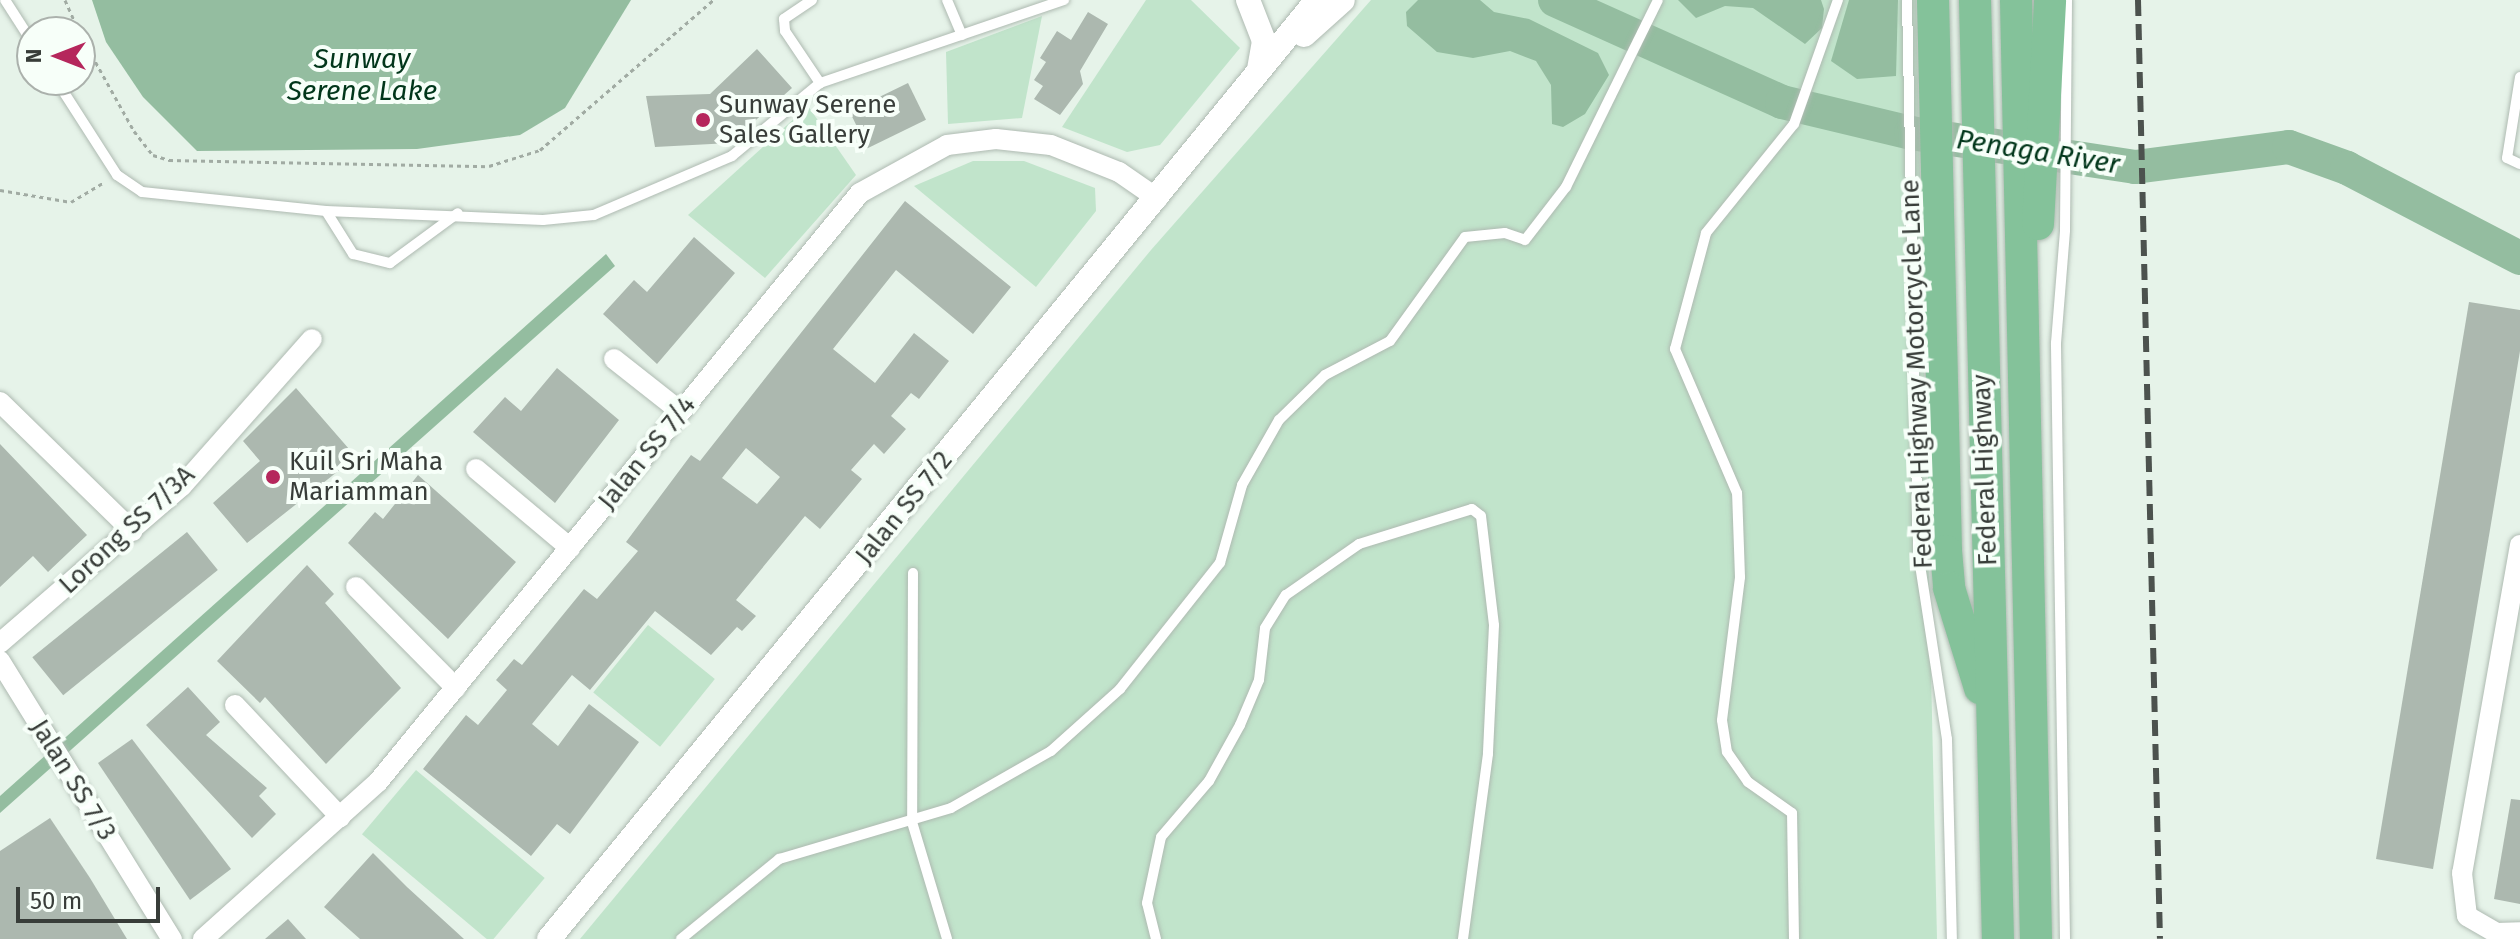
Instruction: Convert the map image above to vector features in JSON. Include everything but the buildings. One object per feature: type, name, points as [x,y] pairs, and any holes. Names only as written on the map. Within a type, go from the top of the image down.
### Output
[{"type":"highway","points":[[1933,0],[1949,588],[1993,730]]},
{"type":"highway","name":"Federal Highway","points":[[1975,0],[1977,229],[1998,939]]},
{"type":"highway","name":"Federal Highway","points":[[2016,0],[2019,285],[2036,939]]},
{"type":"highway","points":[[2019,285],[2038,232],[2050,0]]},
{"type":"street","points":[[1248,0],[1264,41],[1258,77]]},
{"type":"street","name":"Jalan SS 7/2","points":[[549,939],[1258,77],[1317,0]]},
{"type":"street","name":"Jalan SS 7/2","points":[[1258,77],[1343,0]]},
{"type":"street","name":"Jalan SS 7/4","points":[[203,939],[340,817],[456,688],[860,193],[947,145],[1051,145],[1119,172],[1158,199]]},
{"type":"street","name":"Lorong SS 7/3A","points":[[0,643],[182,486],[312,339]]},
{"type":"street","points":[[614,359],[681,412]]},
{"type":"street","points":[[0,402],[132,531]]},
{"type":"street","points":[[476,469],[570,548]]},
{"type":"street","points":[[2520,545],[2462,873],[2467,916],[2497,933],[2520,932]]},
{"type":"street","points":[[356,587],[456,688]]},
{"type":"street","name":"Jalan SS 7/3","points":[[0,661],[172,939]]},
{"type":"street","points":[[235,705],[340,817]]},
{"type":"lane","points":[[5,0],[16,17]]},
{"type":"lane","points":[[812,0],[784,19],[785,31],[820,83]]},
{"type":"lane","points":[[947,0],[962,35]]},
{"type":"lane","points":[[66,96],[117,175],[142,192],[326,211],[458,213],[543,220],[594,215],[732,156],[820,83],[1064,0]]},
{"type":"lane","points":[[681,939],[779,859],[862,830],[912,822],[1051,751],[1120,689],[1220,563],[1242,485],[1279,420],[1325,375],[1390,341],[1465,237],[1525,240],[1566,187],[1658,0]]},
{"type":"lane","points":[[1794,939],[1792,813],[1748,782],[1727,752],[1722,720],[1740,577],[1737,493],[1675,349],[1706,233],[1794,124],[1807,97],[1838,0]]},
{"type":"lane","name":"Federal Highway Motorcycle Lane","points":[[1907,0],[1918,552],[1947,739],[1952,939]]},
{"type":"lane","points":[[2065,939],[2056,493],[2065,230],[2067,0]]},
{"type":"lane","points":[[2520,77],[2507,158],[2520,164]]},
{"type":"lane","points":[[326,211],[353,254],[390,263],[458,213]]},
{"type":"lane","points":[[1156,939],[1147,903],[1161,837],[1209,781],[1240,725],[1259,680],[1265,628],[1286,595],[1359,544],[1472,509],[1481,516],[1494,625],[1488,754],[1463,939]]},
{"type":"lane","points":[[913,573],[912,822],[947,939]]},
{"type":"path","points":[[96,62],[134,131],[153,155],[169,160],[489,166],[540,150],[713,0]]},
{"type":"path","points":[[0,190],[71,202],[117,175]]},
{"type":"shaded area","points":[[1146,0],[1191,0],[1240,48],[1160,145],[1127,152],[1062,127]]},
{"type":"shaded area","points":[[1371,0],[1916,0],[1937,939],[580,939],[1151,250]]},
{"type":"shaded area","points":[[1042,16],[1022,118],[948,124],[946,52]]},
{"type":"shaded area","points":[[808,106],[856,175],[765,278],[688,215]]},
{"type":"shaded area","points":[[973,161],[1024,161],[1095,188],[1096,211],[1036,287],[914,186]]},
{"type":"shaded area","points":[[648,625],[715,679],[660,747],[593,693]]},
{"type":"shaded area","points":[[416,770],[545,878],[494,939],[487,939],[362,834]]},
{"type":"water","name":"Sunway Serene Lake","points":[[92,0],[631,0],[565,108],[520,135],[417,149],[197,151],[143,97],[106,42]]},
{"type":"water","points":[[1418,0],[1480,0],[1494,12],[1529,19],[1598,53],[1609,75],[1585,114],[1563,127],[1552,124],[1551,85],[1536,61],[1510,51],[1473,58],[1437,52],[1407,26],[1406,12]]},
{"type":"water","points":[[1678,0],[1821,0],[1824,9],[1822,28],[1805,44],[1753,8],[1725,6],[1696,18]]},
{"type":"water","points":[[1849,0],[1898,0],[1896,76],[1857,79],[1831,61]]},
{"type":"water","points":[[606,254],[615,266],[0,813],[0,796]]},
{"type":"waterway","name":"Penaga River","points":[[1555,0],[1782,102],[1911,133],[2135,167],[2289,147],[2347,168],[2520,258]]},
{"type":"railway","points":[[2138,0],[2160,939]]},
{"type":"place","name":"Sunway Serene Sales Gallery","points":[[703,120]]},
{"type":"place","name":"Kuil Sri Maha Mariamman","points":[[273,477]]}]
